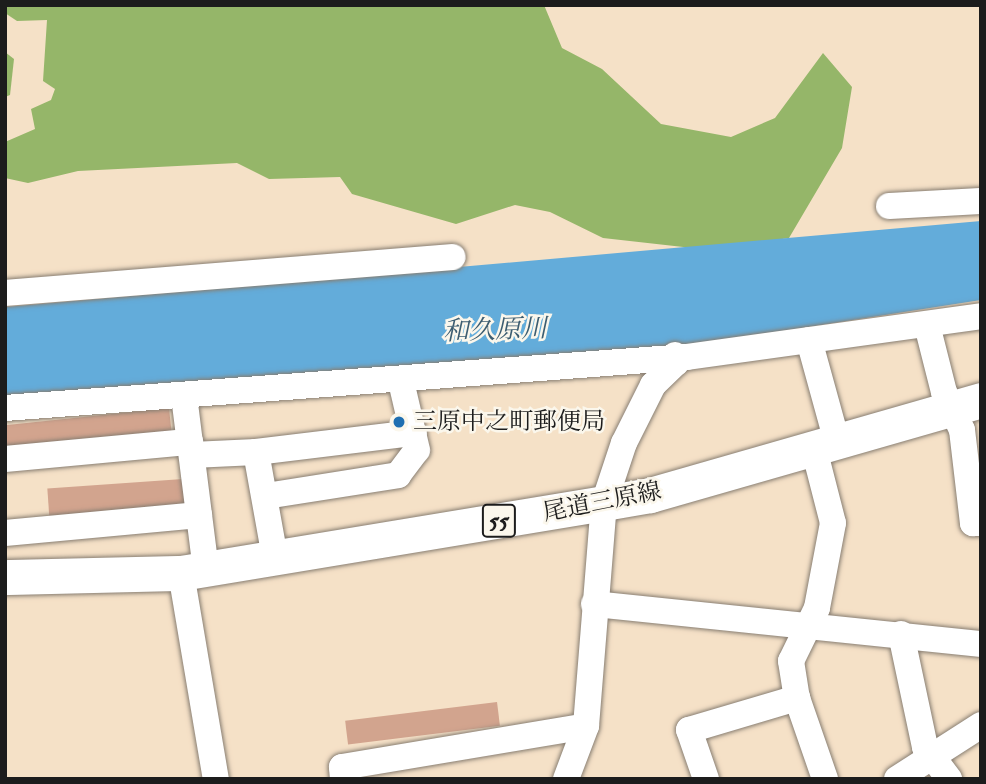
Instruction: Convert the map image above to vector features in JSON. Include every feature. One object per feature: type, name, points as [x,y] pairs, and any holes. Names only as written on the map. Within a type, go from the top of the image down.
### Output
[{"type":"main road","name":"尾道三原線","points":[[5,577],[194,571],[604,503],[825,446],[967,404]]},
{"type":"street","points":[[889,206],[981,201]]},
{"type":"street","points":[[5,293],[453,257]]},
{"type":"street","points":[[5,408],[401,381],[809,340],[981,316]]},
{"type":"street","points":[[927,325],[944,392],[967,404],[962,430],[973,523],[981,523]]},
{"type":"street","points":[[809,340],[833,523],[817,608],[805,627],[791,661],[797,698],[825,779]]},
{"type":"street","points":[[566,779],[586,726],[604,503],[624,443],[653,385],[676,363],[675,355]]},
{"type":"street","points":[[266,496],[398,475],[418,450],[401,381]]},
{"type":"street","points":[[184,396],[200,515],[194,571],[216,779]]},
{"type":"street","points":[[5,459],[191,448],[256,453],[414,433]]},
{"type":"street","points":[[256,453],[266,496],[275,558]]},
{"type":"street","points":[[5,533],[200,515]]},
{"type":"street","points":[[594,604],[981,644]]},
{"type":"street","points":[[901,634],[925,747],[934,755],[949,779]]},
{"type":"street","points":[[706,779],[689,730],[797,698]]},
{"type":"street","points":[[900,778],[981,725]]},
{"type":"street","points":[[343,779],[341,767],[586,726]]},
{"type":"green space","points":[[5,5],[544,5],[562,48],[602,69],[661,124],[731,137],[775,118],[823,53],[852,87],[842,148],[789,238],[710,250],[603,238],[550,212],[515,205],[456,224],[352,194],[340,177],[269,179],[237,163],[78,171],[28,183],[5,178],[5,142],[35,129],[31,109],[51,100],[55,89],[43,81],[47,20],[17,21],[5,13]]},
{"type":"green space","points":[[5,52],[14,59],[10,95],[5,97]]},
{"type":"water","name":"和久原川","points":[[981,221],[981,300],[673,348],[5,396],[5,307]]},
{"type":"building","points":[[169,408],[172,436],[8,453],[5,425]]},
{"type":"building","points":[[183,479],[185,507],[49,516],[47,488]]},
{"type":"building","points":[[497,702],[500,726],[348,744],[345,721]]},
{"type":"place","name":"三原中之町郵便局","points":[[399,422]]}]
